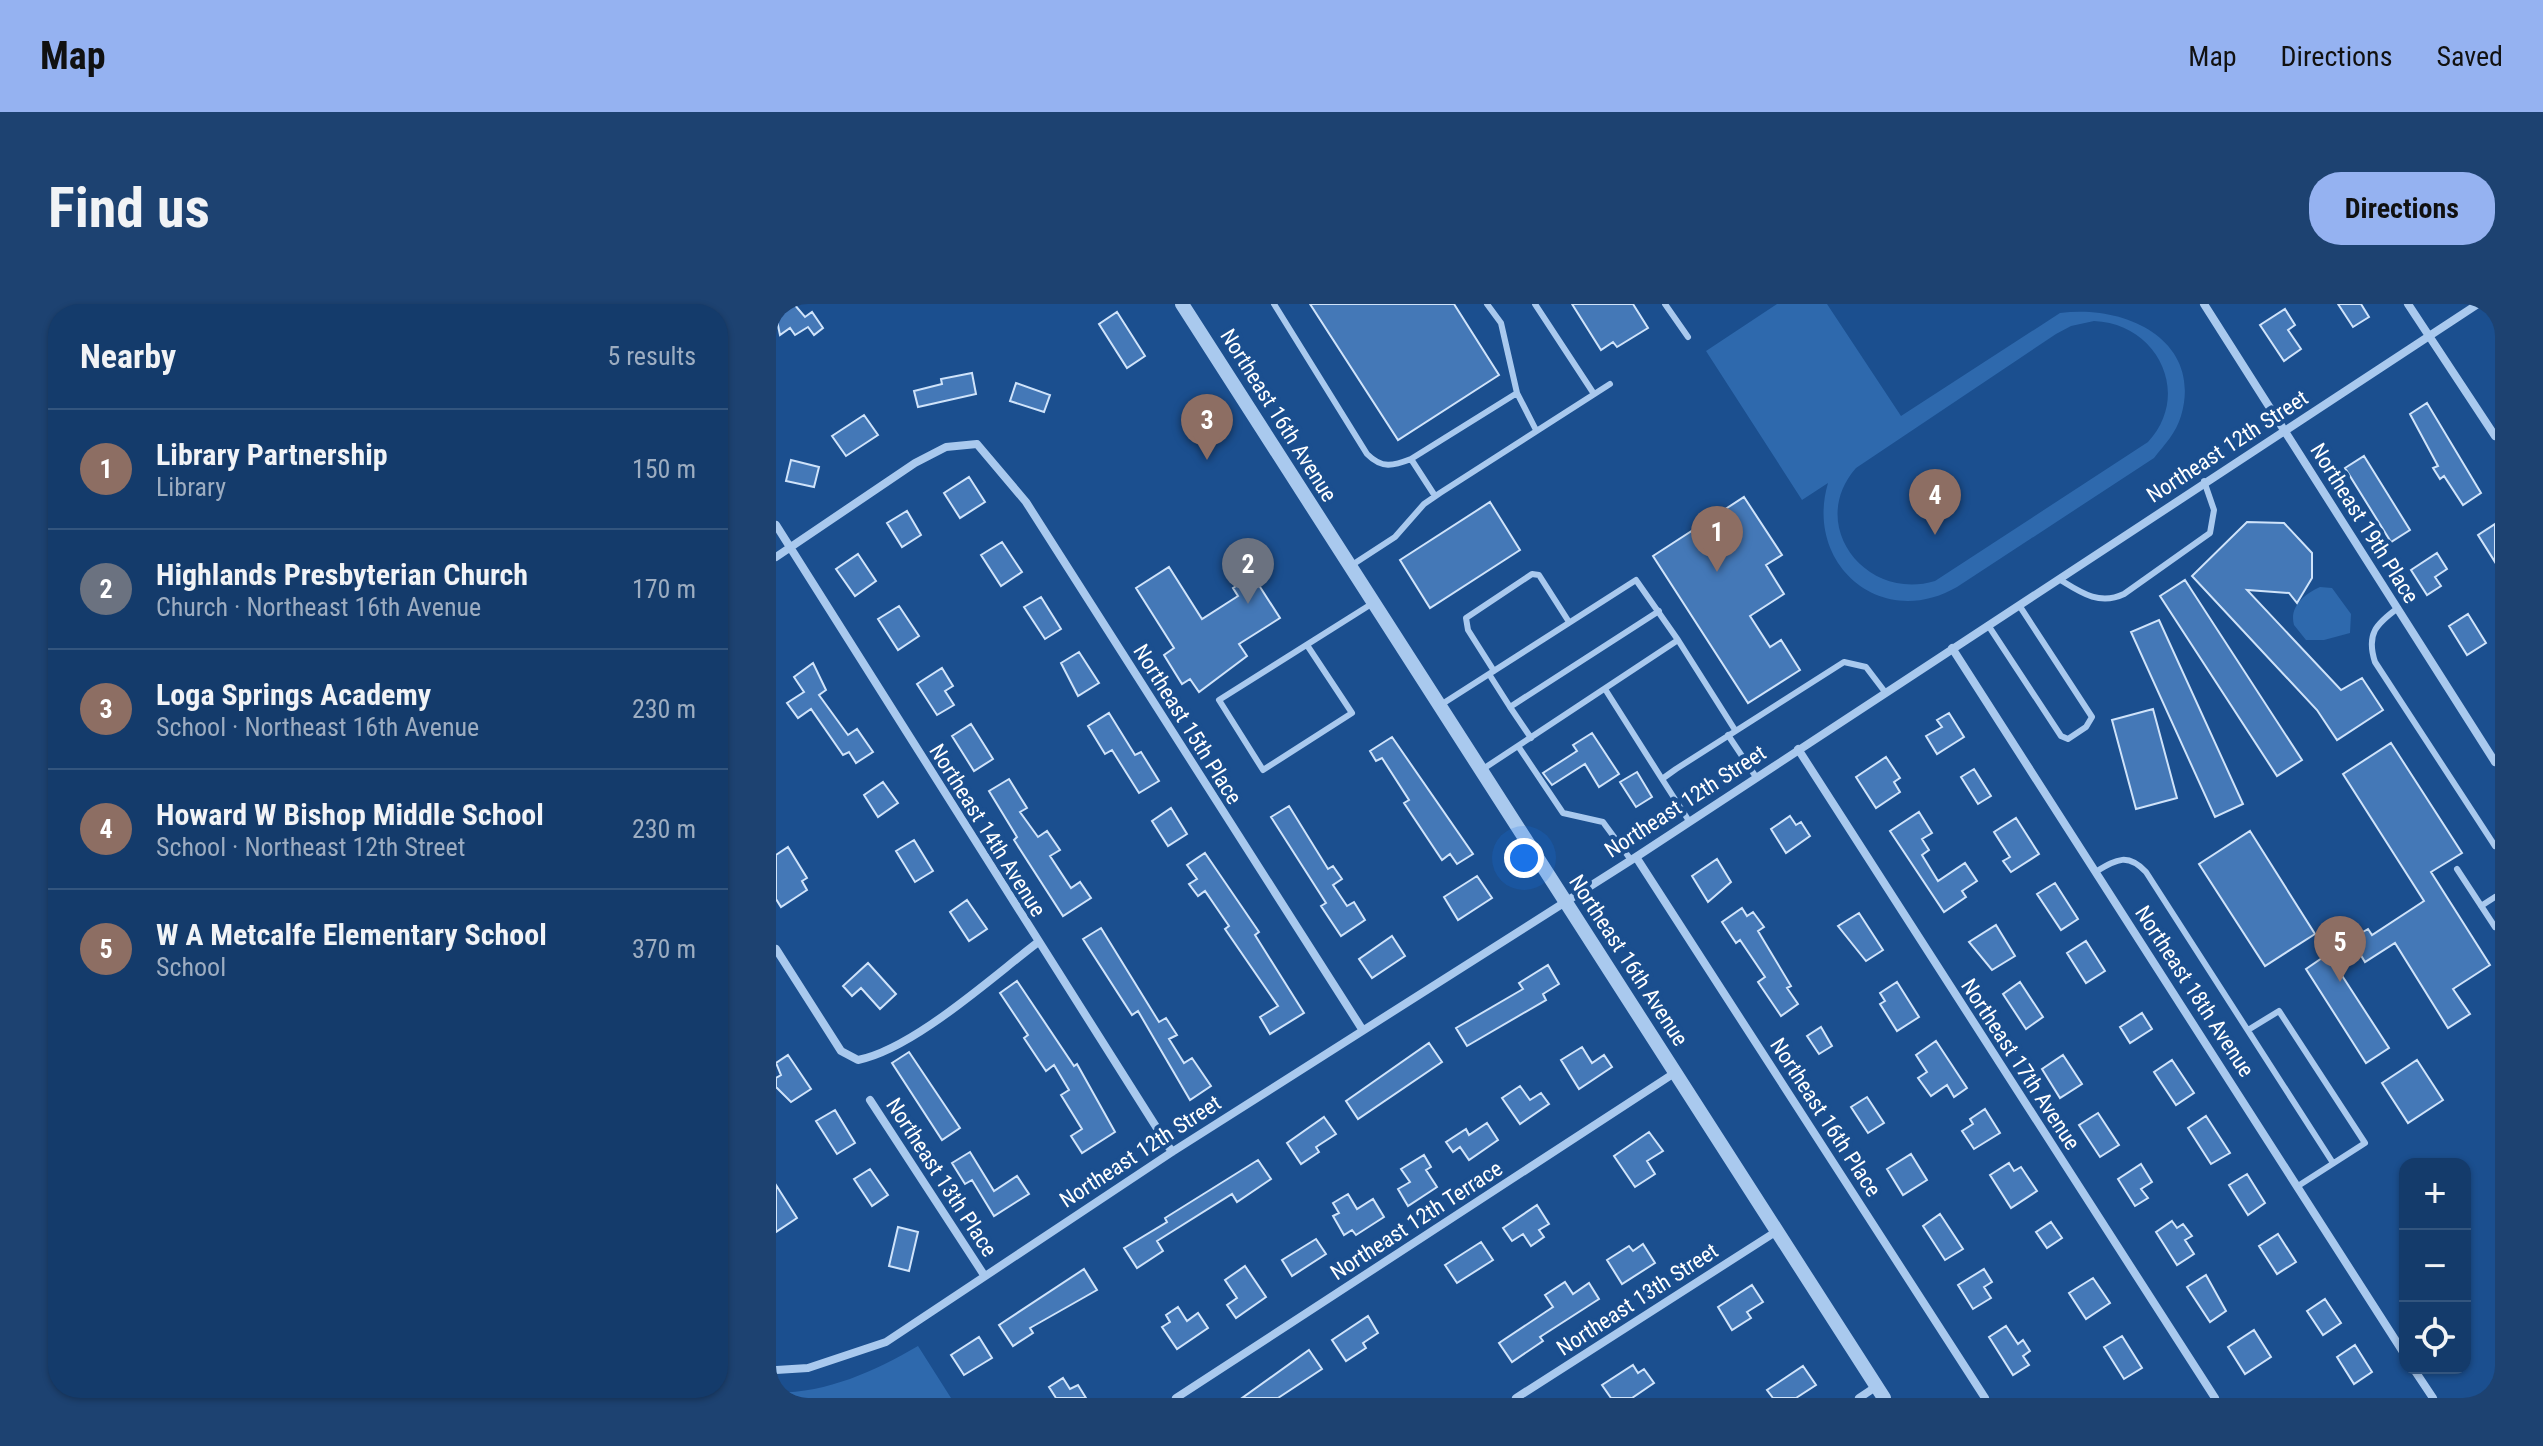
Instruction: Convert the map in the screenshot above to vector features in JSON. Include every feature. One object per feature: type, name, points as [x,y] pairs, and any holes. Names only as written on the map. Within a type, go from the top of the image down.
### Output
[{"type":"street","name":"Northeast 16th Avenue","points":[[1182,304],[1881,1392]]},
{"type":"street","name":"Northeast 19th Place","points":[[2204,304],[2495,762]]},
{"type":"street","points":[[2408,304],[2495,436]]},
{"type":"street","name":"Northeast 12th Street","points":[[776,1370],[808,1368],[886,1342],[1172,1152],[1633,858],[2478,304]]},
{"type":"street","name":"Northeast 15th Place","points":[[791,547],[915,463],[946,447],[977,444],[1026,502],[1362,1029]]},
{"type":"street","name":"Northeast 14th Avenue","points":[[776,525],[1037,943],[1172,1152]]},
{"type":"street","points":[[776,557],[791,547]]},
{"type":"street","name":"Northeast 18th Avenue","points":[[1952,648],[2399,1346]]},
{"type":"street","name":"Northeast 17th Avenue","points":[[1798,749],[2215,1398]]},
{"type":"street","name":"Northeast 16th Place","points":[[1633,858],[1985,1398]]},
{"type":"street","points":[[776,949],[841,1051],[858,1060],[879,1056],[947,1011],[1037,943]]},
{"type":"street","name":"Northeast 12th Terrace","points":[[1176,1398],[1676,1072]]},
{"type":"street","name":"Northeast 13th Place","points":[[870,1100],[984,1275]]},
{"type":"street","name":"Northeast 13th Street","points":[[1516,1398],[1777,1231]]},
{"type":"street","points":[[2417,1374],[2433,1398]]},
{"type":"street","points":[[1859,1398],[1881,1392]]},
{"type":"lane","points":[[1274,304],[1367,454],[1375,462],[1392,467],[1411,459],[1517,393]]},
{"type":"lane","points":[[1487,304],[1501,323],[1517,393],[1536,430]]},
{"type":"lane","points":[[1535,304],[1594,394]]},
{"type":"lane","points":[[1665,304],[1688,337]]},
{"type":"lane","points":[[1349,567],[1395,537],[1435,496],[1610,384]]},
{"type":"lane","points":[[1411,459],[1435,496]]},
{"type":"lane","points":[[2059,579],[2094,598],[2114,598],[2124,594],[2210,533],[2214,510],[2204,481]]},
{"type":"lane","points":[[1531,738],[1510,707],[1468,630],[1466,618],[1532,574],[1539,575],[1569,622]]},
{"type":"lane","points":[[1439,707],[1636,580],[1735,730]]},
{"type":"lane","points":[[1307,645],[1352,713],[1263,770],[1219,700],[1373,603]]},
{"type":"lane","points":[[1988,625],[2061,736],[2068,739],[2092,717],[2019,605]]},
{"type":"lane","points":[[2398,608],[2376,624],[2371,635],[2375,662],[2495,846]]},
{"type":"lane","points":[[1510,707],[1659,611]]},
{"type":"lane","points":[[1480,771],[1678,640]]},
{"type":"lane","points":[[1662,779],[1844,662],[1866,667],[1885,692]]},
{"type":"lane","points":[[1605,689],[1689,821]]},
{"type":"lane","points":[[1728,735],[1756,777]]},
{"type":"lane","points":[[1518,746],[1563,813],[1603,822],[1633,858]]},
{"type":"lane","points":[[2097,871],[2119,858],[2137,862],[2333,1163]]},
{"type":"lane","points":[[2457,869],[2495,927]]},
{"type":"lane","points":[[2481,906],[2495,897]]},
{"type":"lane","points":[[2248,1030],[2279,1011],[2365,1143],[2298,1186]]},
{"type":"shaded area","points":[[1777,304],[1827,304],[1901,416],[2060,313],[2085,312],[2134,322],[2154,333],[2170,348],[2181,367],[2185,390],[2179,422],[2154,458],[1957,587],[1929,598],[1901,601],[1876,595],[1855,582],[1838,563],[1827,540],[1824,513],[1828,483],[1802,500],[1706,351]],"holes":[[[2094,321],[2116,325],[2135,334],[2150,347],[2161,364],[2167,383],[2167,403],[2161,423],[2148,442],[1935,581],[1910,585],[1887,580],[1866,570],[1851,554],[1841,534],[1838,513],[1842,490],[1856,468],[2056,334],[2071,326]]]},
{"type":"shaded area","points":[[2320,587],[2332,588],[2351,614],[2350,633],[2324,640],[2306,640],[2294,625],[2294,612],[2299,602]]},
{"type":"shaded area","points":[[918,1346],[951,1398],[776,1398],[776,1393],[814,1389],[850,1379]]},
{"type":"building","points":[[794,304],[805,317],[812,312],[823,328],[814,335],[808,327],[795,335],[790,328],[780,335],[776,316]]},
{"type":"building","points":[[1310,304],[1454,304],[1499,375],[1398,440]]},
{"type":"building","points":[[1572,304],[1633,304],[1648,328],[1617,347],[1613,342],[1601,350]]},
{"type":"building","points":[[2338,304],[2361,304],[2369,317],[2353,327]]},
{"type":"building","points":[[2285,309],[2295,325],[2288,330],[2301,349],[2284,361],[2260,325]]},
{"type":"building","points":[[1117,312],[1145,356],[1127,368],[1099,324]]},
{"type":"building","points":[[972,373],[976,394],[918,407],[914,391],[942,384],[941,379]]},
{"type":"building","points":[[1016,383],[1050,395],[1044,412],[1010,401]]},
{"type":"building","points":[[2427,403],[2481,493],[2463,505],[2444,476],[2440,479],[2433,468],[2438,466],[2410,414]]},
{"type":"building","points":[[864,415],[878,435],[846,456],[832,436]]},
{"type":"building","points":[[2364,456],[2410,530],[2391,542],[2345,468]]},
{"type":"building","points":[[791,460],[819,467],[814,487],[786,481]]},
{"type":"building","points":[[969,477],[985,502],[960,518],[944,493]]},
{"type":"building","points":[[1744,497],[1782,555],[1766,565],[1784,594],[1750,616],[1770,647],[1781,640],[1800,670],[1748,703],[1653,556]]},
{"type":"building","points":[[1490,502],[1520,550],[1430,608],[1400,560]]},
{"type":"building","points":[[907,511],[921,535],[902,547],[887,523]]},
{"type":"building","points":[[2247,522],[2284,523],[2312,553],[2312,578],[2297,603],[2289,593],[2247,590],[2341,690],[2362,678],[2383,710],[2337,740],[2317,710],[2192,576]]},
{"type":"building","points":[[2495,524],[2495,562],[2478,535]]},
{"type":"building","points":[[1002,542],[1022,572],[1001,586],[981,555]]},
{"type":"building","points":[[2437,553],[2447,569],[2435,577],[2441,586],[2427,595],[2411,570]]},
{"type":"building","points":[[858,554],[876,581],[855,596],[836,569]]},
{"type":"building","points":[[1169,567],[1202,619],[1238,596],[1233,588],[1253,576],[1280,618],[1239,644],[1247,656],[1199,692],[1190,679],[1182,684],[1164,655],[1174,648],[1136,588]]},
{"type":"building","points":[[2185,580],[2302,760],[2277,776],[2160,596]]},
{"type":"building","points":[[1041,597],[1061,629],[1045,639],[1024,607]]},
{"type":"building","points":[[899,606],[919,636],[898,650],[878,619]]},
{"type":"building","points":[[2468,614],[2486,643],[2467,655],[2449,626]]},
{"type":"building","points":[[2159,620],[2243,804],[2215,817],[2131,632]]},
{"type":"building","points":[[1079,652],[1099,683],[1078,696],[1061,663]]},
{"type":"building","points":[[813,663],[826,690],[819,695],[848,735],[857,729],[873,752],[856,763],[849,752],[843,755],[811,709],[798,718],[787,703],[804,692],[794,677]]},
{"type":"building","points":[[942,668],[953,686],[945,691],[954,705],[937,715],[917,684]]},
{"type":"building","points":[[2153,709],[2177,798],[2136,809],[2112,720]]},
{"type":"building","points":[[1109,713],[1135,755],[1141,752],[1159,781],[1139,793],[1112,750],[1105,754],[1088,726]]},
{"type":"building","points":[[1949,713],[1964,737],[1937,754],[1926,736],[1942,727],[1937,720]]},
{"type":"building","points":[[971,724],[993,759],[974,771],[952,736]]},
{"type":"building","points":[[1592,733],[1619,774],[1599,787],[1585,764],[1552,785],[1543,773],[1577,751],[1573,745]]},
{"type":"building","points":[[1392,737],[1473,854],[1457,864],[1450,854],[1442,860],[1404,803],[1409,800],[1382,758],[1376,761],[1370,751]]},
{"type":"building","points":[[2391,743],[2462,853],[2431,872],[2490,965],[2453,989],[2470,1014],[2448,1028],[2395,943],[2365,962],[2351,939],[2368,929],[2372,935],[2424,901],[2343,774]]},
{"type":"building","points":[[1886,757],[1900,778],[1894,782],[1900,792],[1876,808],[1856,777]]},
{"type":"building","points":[[1974,769],[1991,796],[1978,804],[1961,777]]},
{"type":"building","points":[[1637,772],[1652,797],[1636,807],[1620,782]]},
{"type":"building","points":[[1009,779],[1027,808],[1020,812],[1038,837],[1047,831],[1060,850],[1050,856],[1071,888],[1080,882],[1091,898],[1063,916],[1014,840],[1017,837],[989,791]]},
{"type":"building","points":[[883,782],[898,803],[878,817],[864,795]]},
{"type":"building","points":[[1289,806],[1328,869],[1333,866],[1342,879],[1333,885],[1347,906],[1354,902],[1365,920],[1341,936],[1321,906],[1326,903],[1271,817]]},
{"type":"building","points":[[1171,808],[1187,834],[1168,846],[1152,821]]},
{"type":"building","points":[[1919,812],[1932,833],[1922,839],[1929,850],[1922,855],[1938,881],[1965,863],[1977,881],[1962,891],[1966,897],[1944,912],[1890,831]]},
{"type":"building","points":[[1790,816],[1796,825],[1801,822],[1810,836],[1786,853],[1771,829]]},
{"type":"building","points":[[2016,818],[2039,854],[2011,872],[2003,861],[2010,857],[1994,832]]},
{"type":"building","points":[[2250,831],[2315,934],[2265,966],[2199,864]]},
{"type":"building","points":[[914,840],[933,871],[915,882],[896,851]]},
{"type":"building","points":[[788,847],[807,878],[802,881],[807,890],[781,907],[776,899],[776,855]]},
{"type":"building","points":[[1205,853],[1259,932],[1255,935],[1304,1013],[1270,1034],[1260,1017],[1278,1006],[1225,929],[1229,926],[1205,891],[1198,896],[1189,884],[1197,879],[1187,865]]},
{"type":"building","points":[[1717,859],[1731,882],[1708,902],[1692,876]]},
{"type":"building","points":[[1477,876],[1492,898],[1458,920],[1444,897]]},
{"type":"building","points":[[2055,883],[2078,919],[2061,930],[2037,894]]},
{"type":"building","points":[[967,900],[987,929],[969,941],[950,912]]},
{"type":"building","points":[[1742,908],[1747,916],[1753,912],[1764,927],[1758,931],[1791,986],[1787,988],[1798,1004],[1781,1016],[1758,982],[1765,977],[1740,940],[1736,943],[1722,922]]},
{"type":"building","points":[[1859,913],[1883,950],[1866,961],[1838,926]]},
{"type":"building","points":[[1996,925],[2015,956],[1992,970],[1969,942]]},
{"type":"building","points":[[1101,928],[1159,1022],[1166,1018],[1177,1035],[1169,1039],[1184,1063],[1192,1058],[1211,1086],[1190,1100],[1138,1011],[1132,1015],[1083,939]]},
{"type":"building","points":[[1392,936],[1405,956],[1372,978],[1359,959]]},
{"type":"building","points":[[2086,941],[2105,971],[2086,983],[2067,953]]},
{"type":"building","points":[[2328,954],[2389,1048],[2366,1063],[2306,969]]},
{"type":"building","points":[[868,963],[896,994],[880,1009],[861,988],[852,996],[843,986]]},
{"type":"building","points":[[1548,965],[1559,984],[1543,994],[1546,1000],[1467,1046],[1456,1028],[1523,989],[1519,983]]},
{"type":"building","points":[[1017,981],[1074,1066],[1077,1064],[1115,1132],[1082,1153],[1071,1136],[1082,1129],[1061,1095],[1069,1090],[1054,1065],[1046,1071],[1024,1038],[1028,1035],[1000,993]]},
{"type":"building","points":[[1897,982],[1919,1017],[1897,1031],[1880,1004],[1885,1001],[1880,993]]},
{"type":"building","points":[[2020,982],[2043,1017],[2026,1029],[2003,994]]},
{"type":"building","points":[[2142,1013],[2152,1029],[2130,1043],[2120,1027]]},
{"type":"building","points":[[1821,1027],[1832,1046],[1819,1054],[1807,1036]]},
{"type":"building","points":[[1936,1041],[1967,1088],[1954,1097],[1947,1085],[1931,1096],[1918,1078],[1927,1072],[1916,1055]]},
{"type":"building","points":[[1429,1043],[1442,1062],[1358,1119],[1346,1101]]},
{"type":"building","points":[[1582,1047],[1592,1063],[1604,1055],[1612,1067],[1579,1089],[1561,1060]]},
{"type":"building","points":[[909,1052],[960,1128],[942,1140],[892,1063]]},
{"type":"building","points":[[788,1055],[811,1089],[791,1102],[776,1087],[776,1078],[781,1075],[776,1063]]},
{"type":"building","points":[[2063,1055],[2082,1084],[2060,1098],[2042,1069]]},
{"type":"building","points":[[2172,1060],[2194,1093],[2176,1105],[2154,1072]]},
{"type":"building","points":[[2417,1060],[2443,1100],[2408,1123],[2382,1083]]},
{"type":"building","points":[[1520,1086],[1530,1100],[1541,1093],[1549,1104],[1520,1124],[1502,1098]]},
{"type":"building","points":[[1867,1097],[1884,1123],[1868,1133],[1851,1107]]},
{"type":"building","points":[[1985,1109],[2000,1133],[1974,1149],[1962,1131],[1973,1124],[1970,1119]]},
{"type":"building","points":[[835,1110],[855,1143],[837,1154],[816,1121]]},
{"type":"building","points":[[2098,1113],[2119,1145],[2100,1157],[2079,1125]]},
{"type":"building","points":[[2206,1116],[2230,1153],[2211,1164],[2188,1128]]},
{"type":"building","points":[[1324,1117],[1336,1134],[1316,1147],[1319,1152],[1301,1164],[1287,1143]]},
{"type":"building","points":[[1487,1123],[1498,1140],[1469,1160],[1460,1147],[1453,1152],[1446,1142],[1466,1129],[1469,1135]]},
{"type":"building","points":[[1649,1132],[1663,1151],[1647,1161],[1655,1174],[1635,1187],[1614,1156]]},
{"type":"building","points":[[970,1152],[994,1191],[1017,1176],[1029,1194],[994,1216],[972,1180],[965,1184],[952,1163]]},
{"type":"building","points":[[1911,1154],[1927,1180],[1903,1195],[1887,1169]]},
{"type":"building","points":[[1424,1155],[1431,1167],[1426,1170],[1437,1187],[1408,1206],[1398,1189],[1410,1182],[1401,1169]]},
{"type":"building","points":[[1258,1160],[1271,1179],[1237,1202],[1232,1194],[1157,1241],[1163,1251],[1137,1268],[1124,1248],[1167,1222],[1165,1218]]},
{"type":"building","points":[[2009,1163],[2014,1171],[2021,1167],[2037,1191],[2011,1208],[1990,1175]]},
{"type":"building","points":[[2141,1164],[2152,1182],[2141,1189],[2148,1198],[2135,1206],[2118,1179]]},
{"type":"building","points":[[870,1169],[888,1195],[872,1206],[854,1179]]},
{"type":"building","points":[[2247,1174],[2265,1203],[2248,1215],[2229,1185]]},
{"type":"building","points":[[776,1185],[797,1218],[776,1232]]},
{"type":"building","points":[[1348,1194],[1357,1209],[1373,1199],[1384,1217],[1356,1235],[1352,1230],[1344,1235],[1333,1216],[1339,1213],[1333,1203]]},
{"type":"building","points":[[1537,1205],[1549,1224],[1539,1230],[1544,1237],[1531,1246],[1523,1234],[1512,1241],[1503,1228]]},
{"type":"building","points":[[1940,1214],[1963,1249],[1945,1260],[1923,1226]]},
{"type":"building","points":[[2172,1221],[2177,1228],[2183,1224],[2192,1236],[2185,1240],[2194,1254],[2177,1265],[2156,1232]]},
{"type":"building","points":[[2051,1222],[2062,1238],[2047,1248],[2036,1232]]},
{"type":"building","points":[[898,1227],[918,1232],[909,1271],[889,1266]]},
{"type":"building","points":[[2278,1234],[2296,1262],[2277,1274],[2259,1246]]},
{"type":"building","points":[[1316,1239],[1326,1254],[1292,1276],[1282,1260]]},
{"type":"building","points":[[1481,1242],[1493,1260],[1457,1283],[1445,1265]]},
{"type":"building","points":[[1643,1244],[1655,1263],[1622,1284],[1607,1260],[1629,1246],[1633,1251]]},
{"type":"building","points":[[1245,1266],[1266,1297],[1236,1318],[1227,1305],[1237,1298],[1225,1280]]},
{"type":"building","points":[[1084,1269],[1097,1290],[1030,1328],[1033,1333],[1013,1346],[999,1325]]},
{"type":"building","points":[[1984,1269],[1992,1282],[1984,1287],[1991,1298],[1973,1309],[1958,1285]]},
{"type":"building","points":[[2206,1275],[2226,1311],[2210,1322],[2187,1287]]},
{"type":"building","points":[[2093,1278],[2110,1303],[2086,1319],[2069,1293]]},
{"type":"building","points":[[1565,1282],[1573,1294],[1589,1283],[1599,1299],[1540,1337],[1543,1341],[1512,1362],[1499,1343],[1553,1307],[1545,1295]]},
{"type":"building","points":[[1752,1285],[1763,1302],[1747,1312],[1751,1318],[1732,1330],[1718,1307]]},
{"type":"building","points":[[2325,1299],[2341,1323],[2323,1335],[2307,1311]]},
{"type":"building","points":[[1178,1307],[1187,1321],[1198,1313],[1208,1328],[1177,1349],[1162,1327],[1170,1322],[1166,1315]]},
{"type":"building","points":[[1368,1316],[1378,1333],[1363,1343],[1366,1348],[1346,1361],[1332,1340]]},
{"type":"building","points":[[2006,1326],[2018,1344],[2023,1340],[2030,1351],[2023,1356],[2029,1365],[2013,1375],[1989,1337]]},
{"type":"building","points":[[2254,1330],[2271,1357],[2245,1374],[2228,1347]]},
{"type":"building","points":[[2122,1336],[2142,1368],[2124,1379],[2104,1347]]},
{"type":"building","points":[[979,1337],[992,1358],[964,1375],[951,1355]]},
{"type":"building","points":[[2355,1345],[2372,1372],[2354,1384],[2337,1357]]},
{"type":"building","points":[[1309,1350],[1322,1369],[1278,1398],[1242,1398]]},
{"type":"building","points":[[1633,1365],[1638,1373],[1644,1369],[1654,1383],[1632,1398],[1611,1398],[1602,1385]]},
{"type":"building","points":[[1803,1366],[1816,1385],[1796,1398],[1773,1398],[1767,1390]]},
{"type":"building","points":[[1063,1378],[1070,1389],[1078,1385],[1086,1398],[1056,1398],[1049,1387]]},
{"type":"place","name":"Loga Springs Academy","points":[[1207,460]]},
{"type":"place","name":"Howard W Bishop Middle School","points":[[1935,535]]},
{"type":"place","name":"Library Partnership","points":[[1717,572]]},
{"type":"place","name":"Highlands Presbyterian Church","points":[[1248,604]]},
{"type":"place","name":"W A Metcalfe Elementary School","points":[[2340,982]]}]
